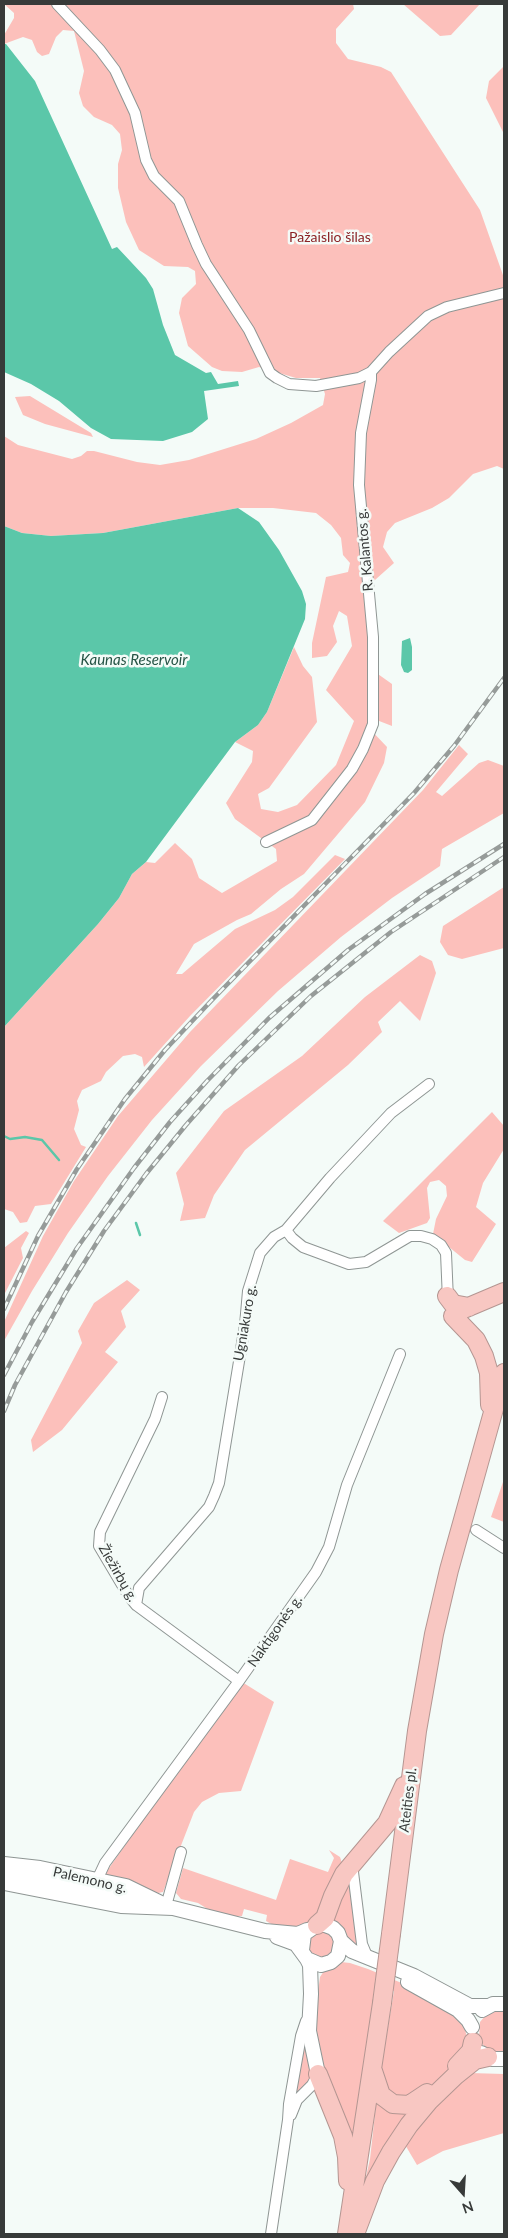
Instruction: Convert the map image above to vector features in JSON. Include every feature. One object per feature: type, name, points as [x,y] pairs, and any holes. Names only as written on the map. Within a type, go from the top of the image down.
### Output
[{"type":"highway","points":[[490,1425],[489,1372],[484,1356],[476,1340],[454,1316],[468,1307],[504,1292]]},
{"type":"highway","points":[[447,1296],[453,1304],[468,1307]]},
{"type":"highway","name":"Ateities pl.","points":[[350,2230],[427,1666],[441,1601],[504,1374]]},
{"type":"highway","points":[[312,1927],[325,1918],[338,1884],[352,1863],[379,1835],[387,1823],[399,1799],[413,1759]]},
{"type":"highway","points":[[372,2070],[384,2098],[398,2106],[409,2105],[420,2099],[467,2058],[471,2051],[472,2035]]},
{"type":"highway","points":[[350,2230],[390,2152],[429,2101],[475,2060],[496,2058]]},
{"type":"highway","points":[[318,2074],[346,2146],[350,2230]]},
{"type":"street","points":[[57,4],[100,50],[115,70],[135,113],[146,160],[154,176],[179,201],[196,245],[206,264],[250,330],[270,373],[289,384],[316,386],[359,378],[371,372],[396,345],[428,316],[447,307],[504,293]]},
{"type":"street","name":"R. Kalantos g.","points":[[266,842],[312,820],[352,769],[364,749],[372,724],[373,637],[358,485],[361,432],[371,372]]},
{"type":"street","name":"Ugniakuro g.","points":[[136,1605],[139,1588],[210,1507],[219,1483],[246,1325],[248,1291],[260,1253],[274,1237],[286,1230],[330,1178],[391,1113],[429,1084]]},
{"type":"street","points":[[286,1230],[303,1247],[349,1264],[366,1262],[410,1236],[422,1236],[432,1239],[446,1253],[447,1296],[454,1316]]},
{"type":"street","name":"Naktigonės g.","points":[[97,1880],[111,1855],[239,1681],[316,1572],[329,1548],[347,1485],[400,1354]]},
{"type":"street","name":"Žiežirbų g.","points":[[162,1397],[156,1419],[99,1540],[99,1546],[136,1605],[239,1681]]},
{"type":"street","points":[[476,1530],[504,1548]]},
{"type":"street","points":[[4,1872],[74,1885],[170,1907],[181,1852]]},
{"type":"street","points":[[352,1863],[362,1944],[367,1956]]},
{"type":"street","name":"Palemono g.","points":[[4,1864],[126,1886],[170,1907],[265,1931],[296,1944],[304,1954]]},
{"type":"street","name":"Palemono g.","points":[[4,1883],[122,1906],[170,1907]]},
{"type":"street","points":[[288,2120],[298,2100],[312,2085],[318,2074],[310,2040],[310,1965],[304,1954],[302,1939],[312,1927],[325,1925],[338,1933],[341,1941],[341,1951],[318,1974],[311,1994]]},
{"type":"street","name":"Palemono g.","points":[[265,1931],[298,1934],[312,1927]]},
{"type":"street","points":[[341,1941],[352,1951],[414,1976],[470,2006],[504,2004]]},
{"type":"street","points":[[304,1954],[316,1964],[350,1958],[405,1981],[458,2010],[468,2020],[477,2048],[496,2058]]},
{"type":"street","points":[[472,2035],[477,2015],[488,2006]]},
{"type":"street","points":[[271,2234],[289,2104],[301,2036],[309,2012]]},
{"type":"green space","name":"Pažaislio šilas","points":[[4,4],[353,4],[354,9],[336,29],[336,43],[348,59],[381,67],[391,72],[480,210],[504,278],[504,469],[497,466],[473,474],[449,498],[432,508],[395,523],[387,532],[383,547],[394,563],[366,588],[368,667],[392,684],[392,726],[374,719],[369,728],[387,747],[384,763],[365,802],[304,874],[281,889],[251,914],[194,944],[176,974],[182,974],[235,929],[275,910],[293,897],[335,855],[345,859],[190,1016],[144,1067],[142,1057],[135,1054],[123,1056],[106,1072],[101,1081],[82,1090],[77,1101],[79,1110],[74,1129],[81,1145],[86,1147],[51,1204],[35,1206],[27,1222],[20,1223],[13,1212],[4,1209],[4,1027],[98,924],[119,898],[132,874],[146,862],[155,863],[175,843],[192,859],[199,878],[222,893],[277,861],[276,849],[235,819],[226,803],[252,762],[253,751],[235,742],[258,725],[267,712],[294,647],[303,666],[312,677],[317,722],[269,788],[258,794],[261,809],[278,812],[297,805],[336,765],[354,721],[326,690],[352,646],[347,616],[339,611],[333,626],[337,642],[327,656],[312,658],[312,643],[326,577],[348,572],[350,563],[343,555],[341,538],[331,525],[316,513],[273,508],[238,508],[103,533],[51,536],[22,533],[4,526],[4,436],[18,445],[72,459],[81,456],[87,451],[94,451],[137,462],[160,465],[189,460],[256,439],[291,423],[323,405],[325,394],[320,378],[296,378],[259,367],[242,372],[222,371],[212,367],[188,346],[179,313],[182,298],[196,284],[195,271],[188,267],[164,266],[139,250],[126,222],[118,188],[118,164],[122,150],[120,134],[112,125],[94,117],[83,106],[79,93],[84,71],[74,31],[63,30],[56,37],[49,54],[42,56],[37,52],[32,40],[23,37],[4,44],[4,35],[14,18],[14,13]]},
{"type":"green space","points":[[403,4],[480,4],[451,35],[440,36]]},
{"type":"green space","points":[[504,66],[504,134],[486,98],[489,81]]},
{"type":"green space","points":[[30,396],[91,433],[93,437],[45,424],[23,415],[15,397]]},
{"type":"green space","points":[[459,745],[468,754],[436,792],[442,796],[479,763],[488,760],[504,766],[504,813],[442,849],[440,866],[392,898],[341,937],[278,991],[201,1066],[152,1120],[108,1176],[68,1233],[4,1341],[4,1322],[43,1236],[74,1181],[118,1116],[190,1032],[423,790]]},
{"type":"green space","points":[[504,887],[504,948],[462,959],[448,955],[440,942],[443,926]]},
{"type":"green space","points":[[420,955],[432,961],[436,973],[420,1021],[400,1001],[378,1022],[382,1032],[348,1065],[245,1150],[214,1195],[205,1218],[180,1221],[184,1204],[176,1173],[224,1111],[302,1056],[365,997]]},
{"type":"green space","points":[[492,1112],[504,1126],[504,1149],[483,1183],[476,1207],[496,1224],[472,1262],[465,1260],[433,1234],[436,1219],[447,1196],[446,1186],[439,1180],[430,1182],[427,1188],[430,1218],[427,1223],[399,1233],[383,1221]]},
{"type":"green space","points":[[26,1231],[29,1233],[21,1248],[23,1258],[4,1295],[4,1248]]},
{"type":"green space","points":[[127,1280],[140,1290],[121,1311],[126,1327],[105,1352],[118,1362],[62,1430],[33,1452],[31,1440],[82,1343],[78,1331],[94,1303]]},
{"type":"green space","points":[[504,1479],[504,1522],[491,1517]]},
{"type":"green space","points":[[242,1682],[274,1702],[241,1791],[219,1793],[202,1802],[194,1812],[163,1892],[158,1893],[106,1879],[105,1874]]},
{"type":"green space","points":[[329,1850],[340,1857],[343,1866],[323,1916],[300,1931],[275,1926],[266,1921],[267,1915],[244,1909],[242,1916],[227,1916],[214,1913],[198,1903],[181,1899],[176,1893],[183,1868],[276,1900],[290,1859],[328,1872],[334,1858]]},
{"type":"green space","points":[[348,1871],[359,1946],[356,1951],[328,1915]]},
{"type":"green space","points":[[326,1930],[335,1937],[332,1958],[311,1959],[306,1938],[309,1934]]},
{"type":"green space","points":[[341,1962],[368,1969],[404,1984],[459,2019],[465,2028],[468,2045],[459,2061],[423,2094],[391,2100],[380,2075],[394,1991],[377,1985],[351,2157],[322,2071],[314,2021],[320,1977],[324,1971]]},
{"type":"green space","points":[[499,2010],[504,2011],[504,2055],[487,2051],[479,2038],[480,2022],[485,2016]]},
{"type":"green space","points":[[303,2037],[315,2075],[291,2106]]},
{"type":"green space","points":[[470,2073],[504,2074],[504,2133],[443,2151],[417,2165],[404,2143],[430,2110]]},
{"type":"green space","points":[[377,2096],[416,2108],[358,2212],[370,2159]]},
{"type":"water","points":[[4,44],[6,44],[35,81],[112,249],[117,247],[146,278],[153,289],[163,325],[175,355],[206,373],[211,372],[218,384],[238,381],[239,386],[204,391],[208,419],[192,432],[163,441],[111,439],[91,428],[59,401],[31,384],[4,372]]},
{"type":"water","name":"Kaunas Reservoir","points":[[238,508],[259,522],[279,550],[302,591],[306,604],[305,619],[267,712],[258,725],[235,742],[146,862],[132,874],[119,898],[98,924],[4,1027],[4,526],[22,533],[51,536],[103,533]]},
{"type":"water","points":[[410,638],[412,670],[408,673],[404,672],[401,665],[402,641]]},
{"type":"waterway","points":[[4,1136],[10,1139],[25,1137],[42,1140],[59,1160]]},
{"type":"waterway","points":[[136,1223],[140,1235]]},
{"type":"railway","points":[[4,1309],[38,1236],[77,1169],[125,1099],[165,1050],[212,1000],[414,793],[454,746],[504,678]]},
{"type":"railway","points":[[4,1375],[32,1322],[77,1248],[134,1168],[170,1122],[207,1081],[269,1018],[348,950],[425,894],[504,844]]},
{"type":"railway","points":[[4,1411],[15,1385],[66,1292],[104,1231],[146,1174],[239,1065],[311,996],[391,932],[504,857]]}]
